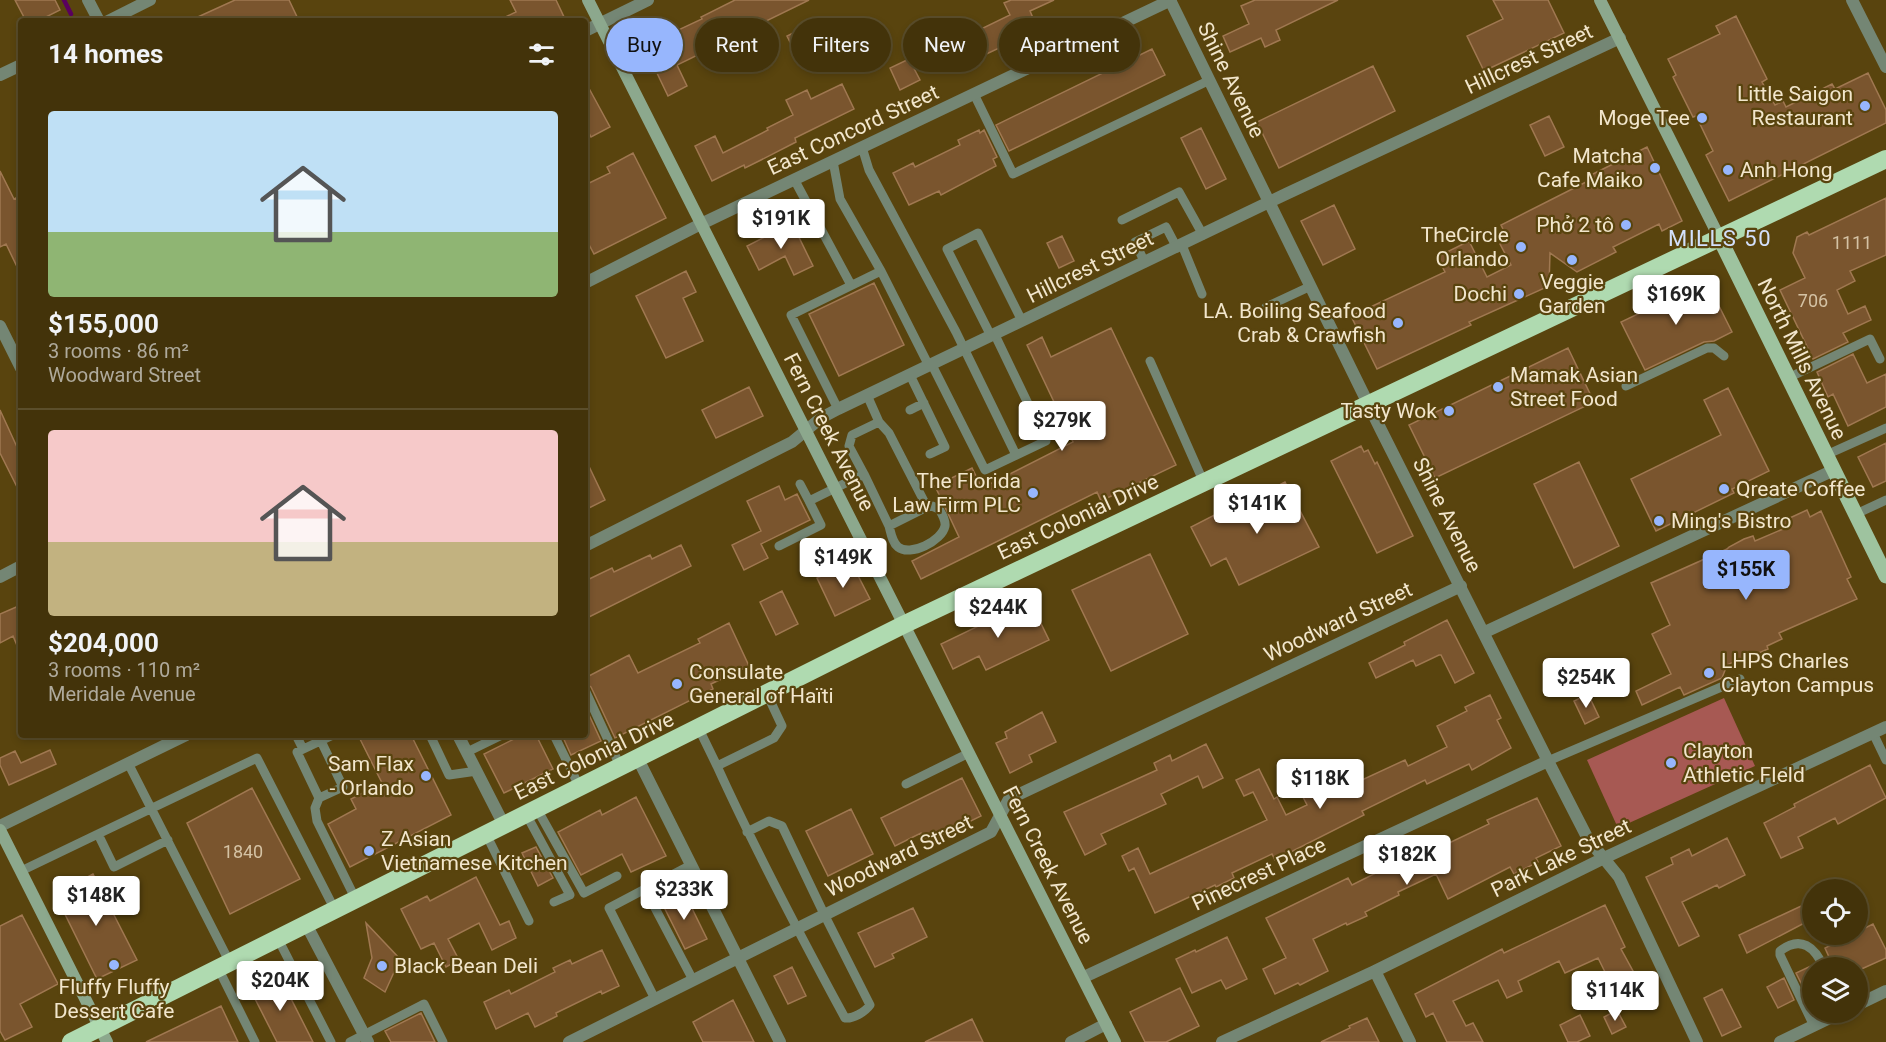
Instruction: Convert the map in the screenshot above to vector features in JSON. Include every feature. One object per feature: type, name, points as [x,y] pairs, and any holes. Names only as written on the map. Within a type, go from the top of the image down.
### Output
[{"type":"highway","name":"East Colonial Drive","points":[[71,1042],[104,1035],[224,966],[903,625],[1886,159]]},
{"type":"main road","name":"North Mills Avenue","points":[[1719,237],[1886,576]]},
{"type":"street","points":[[88,0],[97,18]]},
{"type":"street","points":[[114,18],[150,0]]},
{"type":"street","name":"Fern Creek Avenue","points":[[588,0],[1115,1042]]},
{"type":"street","points":[[588,30],[648,0]]},
{"type":"street","name":"Shine Avenue","points":[[1171,0],[1369,404],[1548,761],[1588,839],[1618,877],[1697,1042]]},
{"type":"street","name":"East Concord Street","points":[[588,281],[701,224],[1171,0]]},
{"type":"street","name":"North Mills Avenue","points":[[1600,0],[1719,237]]},
{"type":"street","points":[[1855,1],[1886,67]]},
{"type":"street","name":"Hillcrest Street","points":[[588,544],[792,442],[821,418],[838,409],[1270,202],[1620,38]]},
{"type":"street","points":[[0,75],[18,66]]},
{"type":"street","points":[[0,326],[18,362]]},
{"type":"street","points":[[1485,632],[1834,470]]},
{"type":"street","points":[[0,577],[18,568]]},
{"type":"street","name":"Woodward Street","points":[[569,1042],[991,832],[1009,799],[1461,586]]},
{"type":"street","name":"Park Lake Street","points":[[1222,1042],[1376,971],[1604,858],[1886,727]]},
{"type":"street","points":[[104,1035],[0,828],[180,738]]},
{"type":"street","points":[[460,738],[504,825]]},
{"type":"street","points":[[638,759],[780,1042]]},
{"type":"street","name":"Pinecrest Place","points":[[1084,977],[1548,761]]},
{"type":"street","points":[[306,924],[366,1038]]},
{"type":"street","points":[[1376,971],[1410,1042]]},
{"type":"street","points":[[1868,1000],[1886,991]]},
{"type":"street","points":[[1780,1042],[1820,1023]]},
{"type":"street","points":[[1071,1042],[1106,1024]]},
{"type":"lane","points":[[974,94],[1013,174],[1210,80]]},
{"type":"lane","points":[[862,147],[869,170],[956,332],[1016,455]]},
{"type":"lane","points":[[833,161],[840,199],[881,271],[985,470],[1046,441],[948,249],[978,233],[1022,321]]},
{"type":"lane","points":[[794,180],[851,285]]},
{"type":"lane","points":[[1122,220],[1179,192],[1203,235]]},
{"type":"lane","points":[[1145,263],[1135,242],[1166,227],[1179,246],[1202,294]]},
{"type":"lane","points":[[838,409],[791,315],[881,271]]},
{"type":"lane","points":[[1266,307],[1311,286]]},
{"type":"lane","points":[[1788,378],[1870,339],[1880,359]]},
{"type":"lane","points":[[1626,386],[1707,348],[1714,348],[1724,356]]},
{"type":"lane","points":[[1150,361],[1204,483]]},
{"type":"lane","points":[[910,375],[945,447],[930,454]]},
{"type":"lane","points":[[867,395],[879,422],[889,433],[927,507]]},
{"type":"lane","points":[[910,410],[924,403]]},
{"type":"lane","points":[[879,422],[852,435],[849,446],[890,526],[891,536],[897,546],[904,551],[917,549],[931,542],[945,528],[945,520],[939,509],[932,506],[890,526]]},
{"type":"lane","points":[[1826,454],[1886,429]]},
{"type":"lane","points":[[809,501],[864,474]]},
{"type":"lane","points":[[779,546],[821,525],[800,484]]},
{"type":"lane","points":[[1856,514],[1886,500]]},
{"type":"lane","points":[[1548,761],[1740,679]]},
{"type":"lane","points":[[717,766],[774,738],[782,726],[767,694]]},
{"type":"lane","points":[[588,696],[621,768]]},
{"type":"lane","points":[[699,729],[747,832],[845,1018],[867,1010],[870,1005],[782,826],[769,821],[747,832]]},
{"type":"lane","points":[[1873,733],[1886,760]]},
{"type":"lane","points":[[298,738],[303,749]]},
{"type":"lane","points":[[319,798],[297,752],[327,738]]},
{"type":"lane","points":[[431,738],[449,775],[477,771]]},
{"type":"lane","points":[[467,752],[496,738]]},
{"type":"lane","points":[[555,738],[580,788]]},
{"type":"lane","points":[[321,741],[343,786],[319,798],[315,808],[317,820],[356,900]]},
{"type":"lane","points":[[906,784],[969,753]]},
{"type":"lane","points":[[21,871],[257,758],[335,910]]},
{"type":"lane","points":[[128,763],[168,840],[255,1042]]},
{"type":"lane","points":[[531,812],[584,893],[617,876]]},
{"type":"lane","points":[[531,812],[570,895],[554,902]]},
{"type":"lane","points":[[98,834],[114,867],[168,840]]},
{"type":"lane","points":[[486,834],[529,921]]},
{"type":"lane","points":[[655,999],[609,908],[691,865]]},
{"type":"lane","points":[[645,889],[693,980]]},
{"type":"lane","points":[[278,939],[331,1042]]},
{"type":"lane","points":[[1802,1001],[1780,951],[1785,947],[1801,944],[1811,947],[1820,957]]},
{"type":"lane","points":[[350,1042],[366,1038],[424,1004],[443,1042]]},
{"type":"shaded area","name":"Clayton Athletic FIeld","points":[[1724,698],[1755,766],[1618,828],[1587,760]]},
{"type":"building","points":[[15,0],[55,0],[60,10],[44,18],[24,18]]},
{"type":"building","points":[[235,0],[289,0],[298,18],[196,18]]},
{"type":"building","points":[[510,0],[556,0],[564,17],[503,18],[516,12]]},
{"type":"building","points":[[735,0],[809,0],[772,18],[701,17]]},
{"type":"building","points":[[1011,0],[1054,0],[1030,11],[1033,18],[1004,18],[1010,15],[1004,3]]},
{"type":"building","points":[[1255,0],[1338,0],[1276,30],[1280,40],[1265,47],[1261,38],[1230,52],[1223,36],[1249,24],[1241,6]]},
{"type":"building","points":[[1493,0],[1548,0],[1564,33],[1484,71],[1467,36],[1503,19]]},
{"type":"building","points":[[1736,16],[1767,79],[1762,82],[1775,105],[1783,101],[1786,107],[1832,84],[1835,89],[1868,73],[1886,110],[1886,123],[1729,201],[1706,155],[1713,151],[1673,77],[1676,75],[1668,59],[1720,34],[1716,26]]},
{"type":"building","points":[[999,20],[999,48],[987,54],[987,26]]},
{"type":"building","points":[[695,22],[695,56],[683,62],[683,28]]},
{"type":"building","points":[[1152,49],[1165,75],[1009,151],[996,125],[1105,72],[1140,72],[1140,55]]},
{"type":"building","points":[[903,62],[903,72],[916,72],[920,80],[900,90],[891,68]]},
{"type":"building","points":[[1373,66],[1395,111],[1279,168],[1257,122]]},
{"type":"building","points":[[656,72],[680,72],[687,86],[668,96]]},
{"type":"building","points":[[842,84],[854,109],[795,138],[796,142],[761,160],[745,168],[744,165],[712,181],[695,146],[715,136],[723,153],[793,115],[786,100],[807,90],[811,99]]},
{"type":"building","points":[[588,87],[610,127],[591,137],[588,131]]},
{"type":"building","points":[[1549,116],[1564,147],[1545,156],[1530,125]]},
{"type":"building","points":[[1201,128],[1226,179],[1206,189],[1181,138]]},
{"type":"building","points":[[979,130],[980,133],[984,130],[997,157],[993,159],[996,166],[941,195],[939,191],[909,205],[893,173],[913,163],[915,167],[960,145],[958,140]]},
{"type":"building","points":[[1647,147],[1682,221],[1662,231],[1659,224],[1613,247],[1616,252],[1577,272],[1550,253],[1549,286],[1469,322],[1471,325],[1377,369],[1351,316],[1445,272],[1437,257],[1469,241],[1487,277],[1511,265],[1500,244],[1508,239],[1501,225],[1590,180],[1589,176]]},
{"type":"building","points":[[633,153],[666,218],[594,254],[588,243],[588,184],[610,173],[607,167]]},
{"type":"building","points":[[0,171],[14,199],[16,198],[18,202],[18,269],[6,244],[0,247]]},
{"type":"building","points":[[1886,198],[1886,255],[1850,271],[1855,281],[1837,290],[1848,314],[1865,306],[1871,320],[1843,333],[1848,342],[1813,359],[1780,290],[1805,278],[1793,253],[1797,237],[1807,232],[1809,235]]},
{"type":"building","points":[[1334,205],[1355,249],[1323,265],[1301,221]]},
{"type":"building","points":[[792,223],[813,266],[794,275],[785,256],[759,270],[747,246]]},
{"type":"building","points":[[1062,236],[1074,261],[1059,268],[1047,243]]},
{"type":"building","points":[[686,271],[696,292],[683,298],[703,341],[666,358],[636,296]]},
{"type":"building","points":[[874,283],[904,345],[839,376],[809,314]]},
{"type":"building","points":[[1700,284],[1710,288],[1732,332],[1714,341],[1704,342],[1645,370],[1621,322]]},
{"type":"building","points":[[1111,328],[1176,465],[1101,501],[1097,492],[921,579],[912,561],[959,537],[935,486],[972,468],[982,488],[1073,442],[1027,345],[1042,337],[1051,357]]},
{"type":"building","points":[[1568,348],[1594,402],[1435,478],[1409,425]]},
{"type":"building","points":[[1853,354],[1867,383],[1886,374],[1886,407],[1848,426],[1833,394],[1828,397],[1817,372]]},
{"type":"building","points":[[749,387],[763,416],[716,438],[702,410]]},
{"type":"building","points":[[1728,388],[1769,471],[1732,489],[1734,493],[1656,531],[1631,479],[1721,435],[1704,400]]},
{"type":"building","points":[[0,410],[18,446],[18,489],[0,453]]},
{"type":"building","points":[[1886,443],[1886,481],[1873,487],[1858,457]]},
{"type":"building","points":[[1361,446],[1364,452],[1368,450],[1375,464],[1377,462],[1413,536],[1377,553],[1331,461]]},
{"type":"building","points":[[1579,462],[1619,546],[1574,568],[1534,484]]},
{"type":"building","points":[[588,464],[605,500],[589,508],[588,506]]},
{"type":"building","points":[[1285,482],[1319,547],[1239,585],[1226,558],[1211,566],[1191,527],[1236,504],[1237,507]]},
{"type":"building","points":[[779,486],[785,500],[797,494],[810,520],[761,544],[768,558],[744,570],[732,545],[761,531],[747,501]]},
{"type":"building","points":[[1807,510],[1810,517],[1821,511],[1851,577],[1847,579],[1857,599],[1779,633],[1782,639],[1767,646],[1768,649],[1727,665],[1722,678],[1684,695],[1680,687],[1642,705],[1636,691],[1671,674],[1652,634],[1670,625],[1651,583],[1744,539],[1753,536],[1755,541],[1783,529],[1781,522]]},
{"type":"building","points":[[681,545],[691,566],[588,618],[588,580],[612,568],[614,572],[650,555],[652,559]]},
{"type":"building","points":[[1150,554],[1188,634],[1111,671],[1072,590]]},
{"type":"building","points":[[851,562],[870,599],[835,616],[817,578]]},
{"type":"building","points":[[782,591],[798,624],[776,635],[760,602]]},
{"type":"building","points":[[1030,601],[1049,640],[986,670],[979,656],[953,669],[941,644]]},
{"type":"building","points":[[18,606],[18,648],[13,636],[0,643],[0,614]]},
{"type":"building","points":[[1447,620],[1474,673],[1455,683],[1439,655],[1416,666],[1413,660],[1376,678],[1369,663]]},
{"type":"building","points":[[729,623],[749,666],[711,684],[713,689],[615,738],[588,685],[588,676],[629,655],[638,673],[700,643],[698,639]]},
{"type":"building","points":[[1588,694],[1599,717],[1585,724],[1574,701]]},
{"type":"building","points":[[1490,695],[1501,718],[1497,720],[1511,748],[1472,770],[1469,764],[1427,784],[1425,780],[1362,811],[1364,815],[1275,860],[1272,854],[1232,873],[1234,878],[1216,887],[1215,885],[1155,913],[1134,868],[1129,871],[1122,856],[1138,848],[1150,874],[1267,820],[1253,792],[1244,796],[1236,780],[1259,769],[1274,799],[1277,797],[1286,815],[1307,805],[1302,795],[1313,789],[1316,796],[1347,781],[1349,786],[1405,760],[1408,766],[1447,747],[1437,726],[1467,711],[1465,707]]},
{"type":"building","points":[[1042,712],[1056,742],[1029,755],[1032,762],[1010,773],[996,743],[1007,738],[1005,732]]},
{"type":"building","points":[[588,713],[601,741],[571,755],[563,738],[588,738]]},
{"type":"building","points":[[360,738],[412,738],[451,815],[350,867],[328,824],[356,809],[351,799],[382,783]]},
{"type":"building","points":[[516,738],[538,738],[553,769],[504,793],[484,754]]},
{"type":"building","points":[[1206,744],[1223,778],[1203,788],[1198,776],[1161,794],[1166,804],[1101,834],[1106,844],[1085,855],[1064,812],[1157,770],[1154,763],[1170,755],[1172,761]]},
{"type":"building","points":[[50,750],[56,764],[9,785],[0,765],[0,758],[15,751],[21,763]]},
{"type":"building","points":[[1870,765],[1886,798],[1838,824],[1835,818],[1798,837],[1803,848],[1781,858],[1764,823],[1795,807],[1794,804]]},
{"type":"building","points":[[962,778],[981,816],[926,843],[921,833],[895,846],[881,818]]},
{"type":"building","points":[[252,788],[300,879],[230,914],[187,823]]},
{"type":"building","points":[[636,797],[666,856],[631,872],[622,854],[581,875],[558,832],[600,810],[602,815]]},
{"type":"building","points":[[1537,798],[1561,846],[1536,858],[1538,862],[1514,874],[1510,867],[1448,899],[1436,874],[1398,892],[1399,895],[1365,912],[1367,916],[1313,939],[1328,971],[1275,994],[1263,969],[1286,958],[1266,918],[1348,878],[1352,885],[1394,864],[1393,862],[1410,853],[1412,857],[1446,842],[1447,844],[1489,824],[1487,820]]},
{"type":"building","points":[[851,809],[873,854],[828,876],[806,831]]},
{"type":"building","points":[[1727,838],[1745,875],[1719,888],[1717,885],[1682,902],[1699,936],[1679,946],[1646,877],[1673,864],[1671,858],[1689,849],[1692,856]]},
{"type":"building","points":[[536,847],[553,878],[538,886],[522,853]]},
{"type":"building","points":[[93,874],[137,960],[97,979],[55,894]]},
{"type":"building","points":[[476,877],[500,925],[509,921],[516,938],[492,950],[479,923],[448,939],[459,960],[446,967],[434,943],[421,949],[401,909],[427,896],[430,901]]},
{"type":"building","points":[[684,892],[707,939],[685,949],[662,903]]},
{"type":"building","points":[[1605,905],[1625,947],[1621,949],[1633,971],[1610,982],[1598,958],[1565,973],[1559,961],[1518,981],[1522,991],[1507,998],[1498,980],[1453,1001],[1466,1026],[1473,1023],[1483,1042],[1447,1042],[1433,1013],[1426,1017],[1415,994],[1502,949],[1504,953]]},
{"type":"building","points":[[1802,906],[1802,924],[1747,953],[1739,935]]},
{"type":"building","points":[[913,908],[927,937],[892,954],[894,958],[875,967],[858,933]]},
{"type":"building","points":[[22,915],[58,984],[20,1004],[32,1027],[5,1040],[0,1031],[0,926]]},
{"type":"building","points":[[366,923],[400,959],[385,992],[364,978],[372,958]]},
{"type":"building","points":[[1873,924],[1886,950],[1886,958],[1868,966],[1868,957],[1829,957],[1825,948],[1831,945],[1868,945],[1868,926]]},
{"type":"building","points":[[1227,937],[1247,979],[1226,989],[1221,980],[1192,993],[1176,959]]},
{"type":"building","points":[[602,950],[619,986],[602,994],[601,991],[556,1013],[557,1016],[535,1027],[528,1013],[496,1029],[484,1002],[509,990],[511,994],[555,972],[553,968],[570,960],[572,964]]},
{"type":"building","points":[[792,967],[806,996],[788,1004],[774,976]]},
{"type":"building","points":[[1802,970],[1802,985],[1796,973]]},
{"type":"building","points":[[279,975],[313,1042],[277,1042],[250,989]]},
{"type":"building","points":[[1784,978],[1794,1000],[1778,1008],[1767,987]]},
{"type":"building","points":[[1180,988],[1199,1026],[1166,1042],[1145,1042],[1130,1012]]},
{"type":"building","points":[[1722,989],[1741,1027],[1722,1036],[1704,998]]},
{"type":"building","points":[[733,1000],[754,1042],[703,1042],[693,1022]]},
{"type":"building","points":[[221,1006],[238,1042],[146,1042]]},
{"type":"building","points":[[1617,1010],[1626,1027],[1612,1034],[1604,1017]]},
{"type":"building","points":[[421,1013],[435,1042],[391,1042],[385,1031]]},
{"type":"building","points":[[1580,1015],[1590,1036],[1577,1042],[1568,1042],[1560,1025]]},
{"type":"building","points":[[1367,1018],[1379,1042],[1321,1042],[1350,1028],[1349,1026]]},
{"type":"building","points":[[972,1019],[983,1042],[925,1042]]},
{"type":"waterway","points":[[64,0],[71,14]]},
{"type":"place","name":"Little Saigon Restaurant","points":[[1865,106]]},
{"type":"place","name":"Moge Tee","points":[[1702,118]]},
{"type":"place","name":"Matcha Cafe Maiko","points":[[1655,168]]},
{"type":"place","name":"Anh Hong","points":[[1728,170]]},
{"type":"place","name":"Phở 2 tô","points":[[1626,225]]},
{"type":"place","name":"TheCircle Orlando","points":[[1521,247]]},
{"type":"place","name":"Veggie Garden","points":[[1572,260]]},
{"type":"place","name":"Dochi","points":[[1519,294]]},
{"type":"place","name":"LA. Boiling Seafood Crab & Crawfish","points":[[1398,323]]},
{"type":"place","name":"Mamak Asian Street Food","points":[[1498,387]]},
{"type":"place","name":"Tasty Wok","points":[[1449,411]]},
{"type":"place","name":"Qreate Coffee","points":[[1724,489]]},
{"type":"place","name":"The Florida Law Firm PLC","points":[[1033,493]]},
{"type":"place","name":"Ming's Bistro","points":[[1659,521]]},
{"type":"place","name":"LHPS Charles Clayton Campus","points":[[1709,673]]},
{"type":"place","name":"Consulate General of Haïti","points":[[677,684]]},
{"type":"place","name":"Clayton Athletic FIeld","points":[[1671,763]]},
{"type":"place","name":"Sam Flax - Orlando","points":[[426,776]]},
{"type":"place","name":"Z Asian Vietnamese Kitchen","points":[[369,851]]},
{"type":"place","name":"Fluffy Fluffy Dessert Cafe","points":[[114,965]]},
{"type":"place","name":"Black Bean Deli","points":[[382,966]]},
{"type":"district","name":"MILLS 50","points":[[1720,238]]}]
